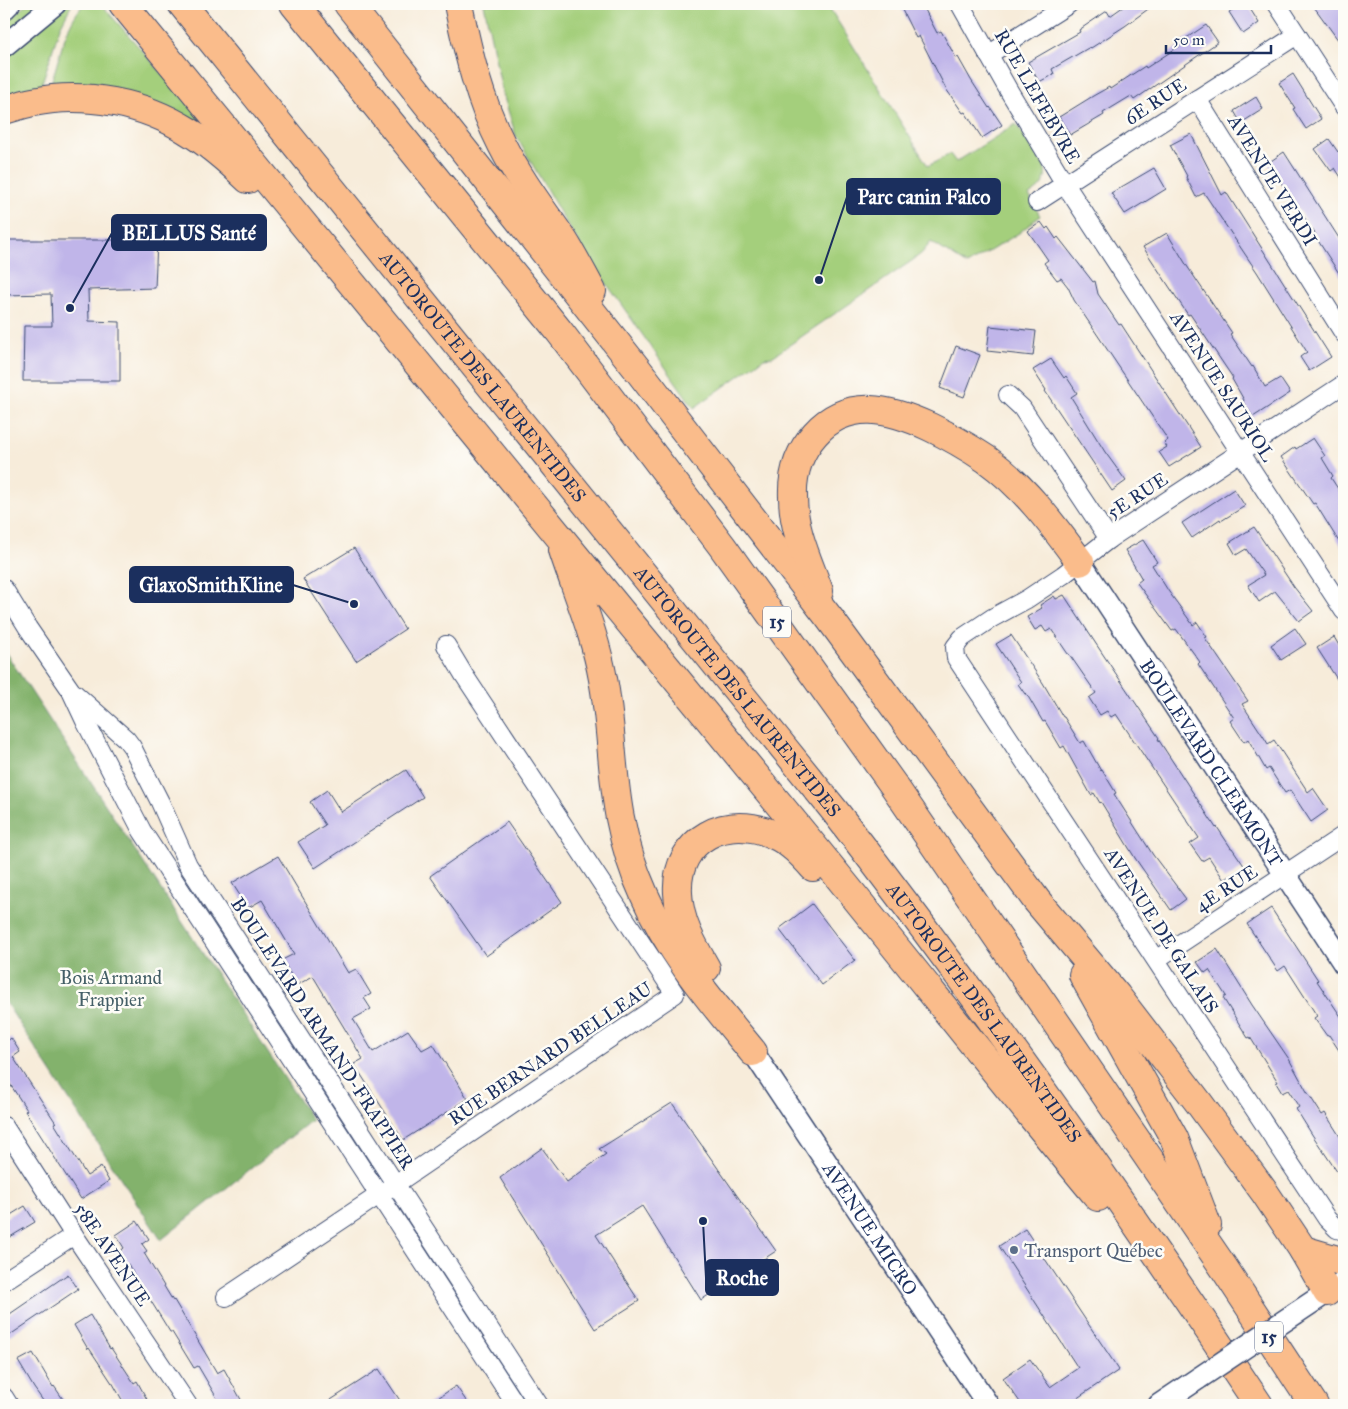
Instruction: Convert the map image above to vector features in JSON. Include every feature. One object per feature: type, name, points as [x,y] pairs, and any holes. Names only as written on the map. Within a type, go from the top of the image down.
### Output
[{"type":"highway","points":[[123,4],[557,533],[1057,1148],[1212,1334]]},
{"type":"highway","name":"AUTOROUTE DES LAURENTIDES","points":[[182,4],[878,866],[1070,1128],[1259,1405]]},
{"type":"highway","name":"15","points":[[294,4],[558,331],[722,546],[882,770],[1224,1268],[1314,1405]]},
{"type":"highway","points":[[348,4],[638,370],[830,619],[1038,901],[1113,991],[1239,1156],[1303,1250],[1336,1287]]},
{"type":"highway","points":[[458,4],[473,71],[484,104],[502,145],[528,189],[564,242],[638,370]]},
{"type":"highway","points":[[4,110],[40,100],[76,99],[116,103],[141,109],[158,116],[188,130],[218,151],[316,240]]},
{"type":"highway","points":[[830,619],[798,532],[793,504],[793,482],[800,456],[808,442],[835,418],[856,410],[881,410],[897,413],[947,435],[976,452],[1023,491],[1042,512],[1080,562]]},
{"type":"highway","points":[[557,533],[600,663],[620,818],[635,871],[663,932],[677,954],[694,980],[753,1052]]},
{"type":"highway","points":[[753,1052],[694,948],[680,914],[677,891],[680,872],[689,852],[706,836],[726,828],[745,826],[763,831],[783,840],[807,860],[904,959]]},
{"type":"highway","points":[[1038,901],[1094,992],[1174,1138],[1224,1268]]},
{"type":"highway","points":[[1303,1250],[1344,1262]]},
{"type":"street","points":[[4,9],[9,4]]},
{"type":"street","points":[[4,46],[55,4]]},
{"type":"street","name":"RUE LEFEBVRE","points":[[960,4],[988,55],[1065,184]]},
{"type":"street","points":[[988,55],[1069,4]]},
{"type":"street","points":[[1277,4],[1344,107]]},
{"type":"street","name":"6E RUE","points":[[1037,202],[1297,35]]},
{"type":"street","name":"AVENUE VERDI","points":[[1197,99],[1344,334]]},
{"type":"street","name":"AVENUE SAURIOL","points":[[1065,184],[1344,611]]},
{"type":"street","name":"5E RUE","points":[[955,644],[992,618],[1027,599],[1109,539],[1344,384]]},
{"type":"street","points":[[1008,395],[1022,408],[1109,539]]},
{"type":"street","name":"BOULEVARD CLERMONT","points":[[1080,562],[1344,964]]},
{"type":"street","name":"BOULEVARD ARMAND-FRAPPIER","points":[[4,589],[70,689],[84,721],[142,831],[516,1405]]},
{"type":"street","name":"AVENUE DE GALAIS","points":[[955,644],[956,658],[1330,1223],[1344,1232]]},
{"type":"street","name":"RUE BERNARD BELLEAU","points":[[226,1297],[395,1185],[675,994],[446,645]]},
{"type":"street","name":"BOULEVARD ARMAND-FRAPPIER","points":[[70,689],[126,739],[132,747],[160,802],[188,865],[539,1405]]},
{"type":"street","name":"4E RUE","points":[[1157,959],[1344,835]]},
{"type":"street","name":"AVENUE MICRO","points":[[753,1052],[988,1405]]},
{"type":"street","name":"58E AVENUE","points":[[4,1126],[74,1235],[188,1405]]},
{"type":"street","points":[[4,1281],[74,1235]]},
{"type":"street","points":[[1158,1405],[1336,1287]]},
{"type":"street","points":[[4,1397],[9,1405]]},
{"type":"green space","points":[[27,4],[41,4],[4,35],[4,23]]},
{"type":"green space","points":[[68,4],[72,4],[60,27],[42,83],[50,86],[67,32],[77,13],[84,4],[101,4],[212,130],[186,122],[4,102],[4,56]]},
{"type":"green space","points":[[484,4],[827,4],[928,166],[950,154],[956,162],[1016,124],[1044,166],[1045,176],[1042,184],[1029,195],[1040,216],[1019,233],[967,265],[931,242],[913,260],[772,357],[764,358],[694,408],[592,263],[565,221],[516,136],[502,91]]},
{"type":"green space","name":"Bois Armand Frappier","points":[[4,650],[312,1120],[161,1240],[4,1000]]},
{"type":"building","points":[[899,4],[922,4],[937,33],[941,31],[956,58],[958,57],[989,108],[1002,125],[982,138],[965,112],[963,113],[946,89],[919,36],[916,38]]},
{"type":"building","points":[[1127,4],[1155,4],[1091,48],[1052,69],[1054,74],[1039,82],[1028,62],[1080,32],[1079,30],[1107,11],[1110,16]]},
{"type":"building","points":[[1242,4],[1247,4],[1259,23],[1243,34],[1229,12]]},
{"type":"building","points":[[1312,4],[1340,4],[1344,10],[1344,48]]},
{"type":"building","points":[[1206,25],[1218,42],[1134,100],[1131,96],[1070,135],[1059,117],[1109,87],[1110,89],[1145,66],[1146,68],[1184,43],[1182,41]]},
{"type":"building","points":[[1293,74],[1321,119],[1306,129],[1279,83]]},
{"type":"building","points":[[1256,97],[1263,109],[1241,123],[1234,111]]},
{"type":"building","points":[[1191,134],[1222,195],[1226,192],[1331,357],[1309,371],[1300,357],[1307,352],[1257,272],[1204,193],[1196,197],[1170,145]]},
{"type":"building","points":[[1329,139],[1338,152],[1340,150],[1344,156],[1344,182],[1335,168],[1331,171],[1315,149]]},
{"type":"building","points":[[1284,152],[1344,246],[1344,281],[1268,163]]},
{"type":"building","points":[[1154,168],[1166,189],[1125,214],[1111,193]]},
{"type":"building","points":[[1041,222],[1046,229],[1048,227],[1056,239],[1058,237],[1093,282],[1095,281],[1098,294],[1119,325],[1121,324],[1201,447],[1169,467],[1159,452],[1167,447],[1164,443],[1168,440],[1074,300],[1068,287],[1061,278],[1057,280],[1044,263],[1048,260],[1028,231]]},
{"type":"building","points":[[1167,233],[1265,387],[1280,378],[1290,393],[1253,417],[1243,402],[1244,400],[1233,378],[1143,247]]},
{"type":"building","points":[[4,240],[157,240],[155,288],[88,290],[89,321],[120,322],[120,381],[23,381],[24,326],[52,326],[51,294],[4,295]]},
{"type":"building","points":[[990,326],[1036,331],[1033,356],[987,351]]},
{"type":"building","points":[[956,346],[980,355],[964,397],[940,388]]},
{"type":"building","points":[[1051,359],[1064,378],[1066,376],[1077,393],[1071,397],[1105,452],[1126,481],[1112,491],[1033,370]]},
{"type":"building","points":[[1313,438],[1325,456],[1322,458],[1333,476],[1331,478],[1344,498],[1344,550],[1315,503],[1313,504],[1281,457]]},
{"type":"building","points":[[1234,489],[1245,506],[1221,521],[1220,519],[1192,538],[1182,523]]},
{"type":"building","points":[[1254,527],[1294,587],[1313,611],[1299,621],[1275,591],[1259,602],[1248,585],[1264,575],[1246,549],[1236,555],[1229,543]]},
{"type":"building","points":[[1143,540],[1157,562],[1152,565],[1169,592],[1193,625],[1197,622],[1207,637],[1205,638],[1248,701],[1242,704],[1268,744],[1274,740],[1308,792],[1313,788],[1328,810],[1311,822],[1290,790],[1285,793],[1269,768],[1266,770],[1248,739],[1244,742],[1230,721],[1234,718],[1198,664],[1200,662],[1176,629],[1172,631],[1137,583],[1142,579],[1125,550]]},
{"type":"building","points":[[354,548],[405,629],[356,661],[303,579]]},
{"type":"building","points":[[1064,595],[1216,828],[1245,867],[1224,880],[1209,857],[1202,861],[1190,844],[1199,838],[1116,714],[1111,717],[1107,711],[1100,715],[1089,698],[1096,693],[1051,629],[1046,632],[1042,626],[1035,630],[1027,617],[1042,608],[1040,605],[1054,596],[1056,599]]},
{"type":"building","points":[[1295,628],[1306,644],[1281,660],[1271,645]]},
{"type":"building","points":[[1011,635],[1080,743],[1084,741],[1116,793],[1114,794],[1153,855],[1186,899],[1171,910],[1135,858],[1101,802],[1094,793],[1091,795],[1064,746],[1061,748],[1045,721],[1043,722],[1026,693],[1018,684],[1021,682],[996,644]]},
{"type":"building","points":[[1334,637],[1344,654],[1344,690],[1317,648]]},
{"type":"building","points":[[406,770],[423,797],[315,868],[298,842],[325,825],[310,802],[327,790],[341,812]]},
{"type":"building","points":[[507,822],[562,902],[486,956],[430,876]]},
{"type":"building","points":[[278,856],[348,973],[356,969],[371,994],[364,998],[371,1009],[353,1019],[373,1052],[408,1030],[422,1050],[433,1044],[468,1099],[403,1140],[354,1064],[363,1059],[313,976],[297,985],[282,960],[294,954],[262,900],[248,908],[232,883]]},
{"type":"building","points":[[812,904],[855,960],[822,985],[779,929]]},
{"type":"building","points":[[1271,908],[1344,1021],[1344,1058],[1329,1035],[1327,1036],[1314,1018],[1317,1016],[1285,966],[1278,971],[1247,924]]},
{"type":"building","points":[[1217,949],[1289,1059],[1322,1115],[1325,1113],[1344,1143],[1344,1182],[1296,1109],[1299,1107],[1288,1090],[1282,1093],[1276,1083],[1278,1082],[1223,998],[1226,996],[1209,970],[1205,973],[1197,962]]},
{"type":"building","points":[[11,1038],[20,1052],[13,1057],[56,1123],[54,1123],[87,1176],[101,1167],[109,1181],[81,1199],[4,1075],[4,1041],[5,1043]]},
{"type":"building","points":[[672,1103],[776,1251],[701,1300],[642,1206],[596,1235],[639,1301],[595,1329],[500,1178],[542,1148],[567,1182],[606,1154],[599,1149]]},
{"type":"building","points":[[25,1206],[35,1222],[10,1237],[4,1226],[4,1219]]},
{"type":"building","points":[[137,1221],[149,1239],[142,1244],[147,1251],[144,1253],[217,1373],[224,1369],[244,1405],[221,1405],[198,1366],[194,1368],[172,1332],[170,1332],[148,1299],[128,1264],[126,1265],[118,1253],[124,1248],[116,1235]]},
{"type":"building","points":[[1025,1229],[1119,1370],[1067,1405],[1022,1405],[1003,1378],[1030,1359],[1050,1387],[1078,1368],[999,1246]]},
{"type":"building","points":[[68,1274],[78,1289],[4,1339],[4,1318]]},
{"type":"building","points":[[90,1315],[110,1349],[134,1383],[137,1381],[150,1405],[125,1405],[74,1325]]},
{"type":"building","points":[[33,1353],[53,1387],[67,1405],[46,1405],[34,1388],[18,1361]]},
{"type":"building","points":[[379,1369],[403,1405],[323,1405]]},
{"type":"building","points":[[456,1386],[469,1405],[427,1405]]},
{"type":"place","name":"Parc canin Falco","points":[[819,280]]},
{"type":"place","name":"BELLUS Santé","points":[[70,308]]},
{"type":"place","name":"GlaxoSmithKline","points":[[354,604]]},
{"type":"place","name":"Roche","points":[[703,1221]]},
{"type":"place","name":"Transport Québec","points":[[1014,1250]]}]
